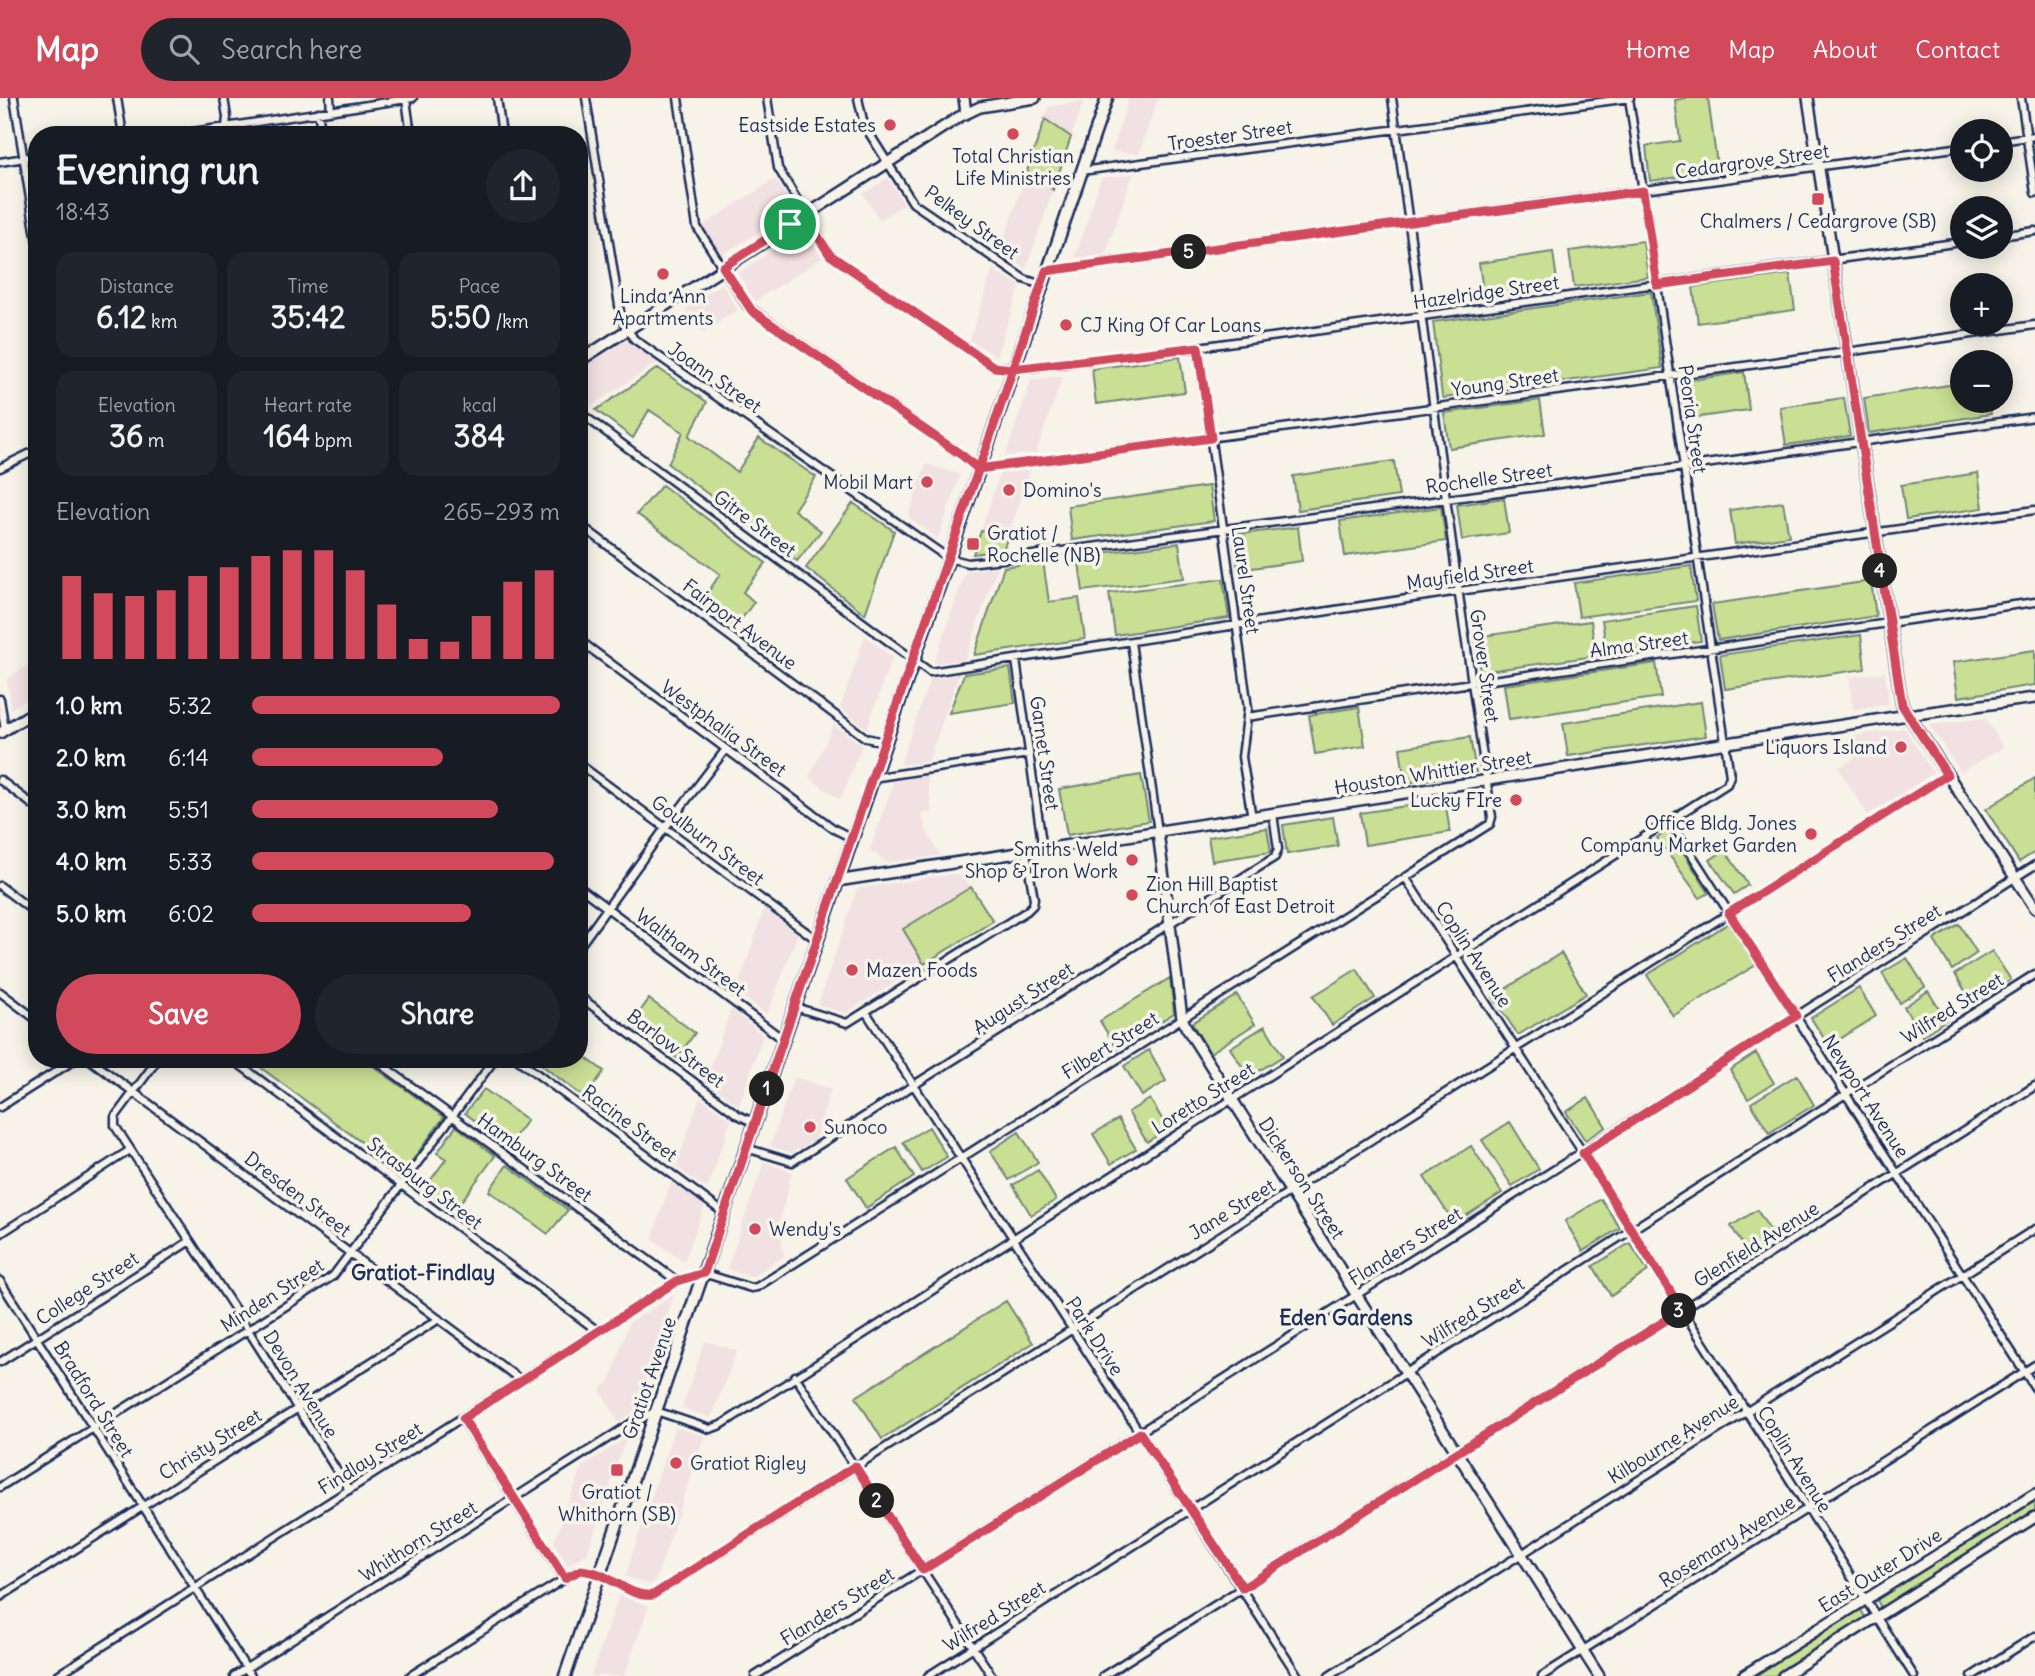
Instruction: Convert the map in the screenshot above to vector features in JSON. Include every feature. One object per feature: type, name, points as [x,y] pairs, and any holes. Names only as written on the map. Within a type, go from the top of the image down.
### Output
[{"type":"main road","name":"Gratiot Avenue","points":[[565,1676],[1107,98]]},
{"type":"street","points":[[14,98],[28,188]]},
{"type":"street","points":[[117,98],[122,126]]},
{"type":"street","points":[[224,98],[227,117],[225,126],[409,99],[410,126]]},
{"type":"street","points":[[330,98],[331,110]]},
{"type":"street","points":[[497,98],[501,126]]},
{"type":"street","points":[[586,98],[621,318],[627,330]]},
{"type":"street","points":[[678,98],[697,227],[752,311],[978,469]]},
{"type":"street","points":[[767,98],[778,168],[830,255],[994,367],[1013,369]]},
{"type":"street","name":"Pelkey Street","points":[[858,98],[864,125],[913,203],[1024,279],[1041,285]]},
{"type":"street","points":[[964,98],[966,113]]},
{"type":"street","points":[[588,355],[966,113],[980,107],[1035,98]]},
{"type":"street","name":"Grover Street","points":[[1392,98],[1486,781]]},
{"type":"street","name":"Troester Street","points":[[1081,171],[1630,98]]},
{"type":"street","name":"Peoria Street","points":[[1630,98],[1725,744]]},
{"type":"street","points":[[1808,98],[1902,705],[2035,908]]},
{"type":"street","points":[[2021,98],[2035,193]]},
{"type":"street","points":[[318,112],[320,126]]},
{"type":"street","points":[[2013,139],[2035,136]]},
{"type":"street","name":"Cedargrove Street","points":[[1046,271],[1950,149]]},
{"type":"street","points":[[0,162],[28,157]]},
{"type":"street","points":[[2013,234],[2035,231]]},
{"type":"street","name":"Hazelridge Street","points":[[1013,369],[1198,347],[1950,244]]},
{"type":"street","name":"Young Street","points":[[978,469],[1847,352],[2035,324]]},
{"type":"street","name":"Joann Street","points":[[627,330],[634,339],[948,558]]},
{"type":"street","name":"Laurel Street","points":[[1198,347],[1248,708],[1242,757],[1252,818]]},
{"type":"street","name":"Rochelle Street","points":[[948,558],[968,563],[2035,417]]},
{"type":"street","name":"Gitre Street","points":[[588,419],[913,660]]},
{"type":"street","points":[[0,468],[28,454]]},
{"type":"street","name":"Mayfield Street","points":[[913,660],[930,672],[1459,591],[2035,510]]},
{"type":"street","name":"Fairport Avenue","points":[[588,531],[866,737],[884,742]]},
{"type":"street","name":"Alma Street","points":[[1247,717],[2035,602]]},
{"type":"street","name":"Dickerson Street","points":[[1131,642],[1182,1018],[1230,1100],[1599,1676]]},
{"type":"street","name":"Westphalia Street","points":[[588,647],[834,829],[852,838]]},
{"type":"street","name":"Garnet Street","points":[[1016,660],[1043,850]]},
{"type":"street","name":"Houston Whittier Street","points":[[837,881],[1908,715],[2035,698]]},
{"type":"street","points":[[0,699],[2,732],[28,716]]},
{"type":"street","name":"Loretto Street","points":[[656,1411],[695,1426],[712,1429],[1723,788],[1730,781],[1725,744]]},
{"type":"street","points":[[588,934],[726,749]]},
{"type":"street","points":[[872,778],[1029,754]]},
{"type":"street","name":"Goulburn Street","points":[[588,771],[817,940]]},
{"type":"street","name":"Jane Street","points":[[600,1574],[619,1586],[653,1595],[1947,775]]},
{"type":"street","points":[[0,780],[28,801]]},
{"type":"street","name":"Filbert Street","points":[[704,1273],[751,1289],[757,1287],[1490,824],[1492,817],[1486,781]]},
{"type":"street","name":"August Street","points":[[746,1148],[792,1162],[914,1087],[1275,856],[1278,849],[1273,814]]},
{"type":"street","name":"Newport Avenue","points":[[1670,821],[2035,1388]]},
{"type":"street","points":[[795,1007],[847,1023],[1027,911],[1033,905],[1034,899],[1026,853]]},
{"type":"street","name":"Flanders Street","points":[[755,1676],[2035,865]]},
{"type":"street","name":"Coplin Avenue","points":[[1405,877],[1583,1153],[1913,1676]]},
{"type":"street","points":[[0,886],[28,907]]},
{"type":"street","name":"Waltham Street","points":[[588,894],[784,1040]]},
{"type":"street","name":"Wilfred Street","points":[[928,1676],[2035,974]]},
{"type":"street","points":[[0,992],[28,1013]]},
{"type":"street","name":"Barlow Street","points":[[588,1003],[738,1115],[755,1123]]},
{"type":"street","name":"Park Drive","points":[[866,1012],[1298,1676]]},
{"type":"street","points":[[0,1107],[62,1068]]},
{"type":"street","name":"Dresden Street","points":[[101,1068],[522,1381]]},
{"type":"street","points":[[151,1068],[114,1120],[115,1126],[190,1241]]},
{"type":"street","name":"Strasburg Street","points":[[244,1068],[599,1332]]},
{"type":"street","name":"Hamburg Street","points":[[386,1068],[677,1281]]},
{"type":"street","name":"Minden Street","points":[[0,1487],[333,1276],[488,1068]]},
{"type":"street","name":"Racine Street","points":[[529,1068],[724,1213]]},
{"type":"street","name":"Glenfield Avenue","points":[[1103,1676],[2035,1086]]},
{"type":"street","points":[[0,1234],[130,1150]]},
{"type":"street","name":"Kilbourne Avenue","points":[[1329,1676],[2035,1228]]},
{"type":"street","name":"Devon Avenue","points":[[190,1241],[349,1490]]},
{"type":"street","name":"College Street","points":[[0,1362],[190,1241]]},
{"type":"street","name":"Findlay Street","points":[[56,1676],[677,1281],[704,1273]]},
{"type":"street","name":"Bradford Street","points":[[0,1281],[251,1676]]},
{"type":"street","name":"Christy Street","points":[[0,1597],[439,1319]]},
{"type":"street","name":"Rosemary Avenue","points":[[1542,1676],[2035,1365]]},
{"type":"street","points":[[796,1376],[992,1676]]},
{"type":"street","name":"Whithorn Street","points":[[234,1676],[632,1423],[656,1411]]},
{"type":"street","points":[[463,1418],[565,1578]]},
{"type":"street","name":"East Outer Drive","points":[[1743,1676],[2035,1494]]},
{"type":"street","name":"East Outer Drive","points":[[1783,1676],[2035,1517]]},
{"type":"street","points":[[410,1676],[565,1578],[581,1570],[600,1574]]},
{"type":"street","points":[[1972,1676],[2035,1636]]},
{"type":"shaded area","points":[[1129,98],[1158,98],[1139,154],[1112,151]]},
{"type":"shaded area","points":[[1084,101],[1071,137],[1045,119],[1048,107]]},
{"type":"shaded area","points":[[1027,171],[1053,190],[1026,269],[1000,251]]},
{"type":"shaded area","points":[[1133,174],[1105,255],[1075,258],[1101,178]]},
{"type":"shaded area","points":[[888,178],[904,204],[880,220],[863,194]]},
{"type":"shaded area","points":[[775,179],[795,208],[794,211],[721,255],[702,226]]},
{"type":"shaded area","points":[[804,231],[822,258],[755,301],[738,273]]},
{"type":"shaded area","points":[[993,269],[1020,286],[996,356],[970,340]]},
{"type":"shaded area","points":[[722,284],[738,310],[702,333],[685,307]]},
{"type":"shaded area","points":[[625,341],[658,362],[588,408],[588,364]]},
{"type":"shaded area","points":[[1063,376],[1036,453],[1005,456],[1031,380]]},
{"type":"shaded area","points":[[926,464],[960,475],[938,539],[908,517]]},
{"type":"shaded area","points":[[1031,469],[1008,536],[981,531],[1000,473]]},
{"type":"shaded area","points":[[997,567],[965,660],[934,663],[966,571]]},
{"type":"shaded area","points":[[865,636],[892,657],[867,729],[840,708]]},
{"type":"shaded area","points":[[28,665],[28,699],[11,709],[7,679]]},
{"type":"shaded area","points":[[1885,672],[1889,704],[1853,710],[1849,677]]},
{"type":"shaded area","points":[[959,674],[928,762],[900,765],[930,679]]},
{"type":"shaded area","points":[[1985,718],[2003,747],[1961,772],[1929,725]]},
{"type":"shaded area","points":[[834,725],[862,745],[840,800],[809,777]]},
{"type":"shaded area","points":[[1904,728],[1933,773],[1868,815],[1838,768],[1855,758],[1848,737]]},
{"type":"shaded area","points":[[927,776],[932,812],[921,814],[940,855],[887,863],[870,850],[894,781]]},
{"type":"shaded area","points":[[951,874],[961,875],[971,887],[903,929],[924,964],[846,1013],[818,1005],[857,889]]},
{"type":"shaded area","points":[[764,909],[798,933],[767,1015],[737,991]]},
{"type":"shaded area","points":[[731,1009],[763,1035],[739,1106],[706,1081]]},
{"type":"shaded area","points":[[794,1077],[831,1089],[815,1140],[792,1153],[770,1146]]},
{"type":"shaded area","points":[[700,1097],[731,1120],[707,1189],[676,1167]]},
{"type":"shaded area","points":[[764,1162],[792,1172],[779,1222],[784,1256],[752,1277],[727,1269]]},
{"type":"shaded area","points":[[671,1181],[705,1205],[684,1262],[652,1239]]},
{"type":"shaded area","points":[[674,1295],[636,1410],[619,1422],[600,1390],[610,1381],[629,1323]]},
{"type":"shaded area","points":[[705,1341],[737,1351],[711,1418],[682,1408]]},
{"type":"shaded area","points":[[675,1427],[704,1436],[656,1580],[649,1585],[625,1576]]},
{"type":"shaded area","points":[[626,1438],[587,1554],[568,1565],[554,1543],[582,1467]]},
{"type":"shaded area","points":[[619,1595],[649,1606],[624,1676],[591,1676]]},
{"type":"green space","points":[[1708,98],[1718,172],[1650,181],[1646,146],[1680,141],[1675,100]]},
{"type":"green space","points":[[1045,119],[1071,137],[1053,190],[1027,171]]},
{"type":"green space","points":[[1643,241],[1648,277],[1574,287],[1569,251]]},
{"type":"green space","points":[[1553,252],[1558,288],[1484,298],[1479,263]]},
{"type":"green space","points":[[1790,274],[1795,310],[1698,323],[1693,287]]},
{"type":"green space","points":[[1651,292],[1662,368],[1444,398],[1442,396],[1433,322]]},
{"type":"green space","points":[[1180,357],[1185,392],[1096,404],[1092,369]]},
{"type":"green space","points":[[658,368],[707,402],[689,436],[737,472],[759,438],[816,477],[794,510],[821,531],[797,561],[668,464],[683,432],[649,410],[633,438],[596,410]]},
{"type":"green space","points":[[1744,372],[1749,410],[1685,419],[1680,382]]},
{"type":"green space","points":[[1950,385],[1950,413],[1991,414],[1869,433],[1864,398]]},
{"type":"green space","points":[[1844,398],[1850,436],[1786,445],[1780,407]]},
{"type":"green space","points":[[1540,400],[1545,434],[1449,448],[1444,413]]},
{"type":"green space","points":[[1394,461],[1399,496],[1298,510],[1293,476]]},
{"type":"green space","points":[[1978,473],[1983,508],[1906,519],[1901,485]]},
{"type":"green space","points":[[662,485],[766,563],[743,592],[754,602],[735,628],[701,603],[720,574],[637,514]]},
{"type":"green space","points":[[1209,486],[1214,521],[1072,540],[1068,506]]},
{"type":"green space","points":[[1504,498],[1509,533],[1462,540],[1457,505]]},
{"type":"green space","points":[[1783,502],[1789,536],[1735,544],[1730,510]]},
{"type":"green space","points":[[853,503],[894,531],[865,614],[806,568]]},
{"type":"green space","points":[[1441,507],[1446,541],[1345,556],[1340,521]]},
{"type":"green space","points":[[1298,527],[1302,561],[1238,570],[1233,535]]},
{"type":"green space","points":[[981,531],[1008,536],[1003,550],[973,554]]},
{"type":"green space","points":[[1179,543],[1184,578],[1083,591],[1078,556]]},
{"type":"green space","points":[[1043,561],[1049,602],[1079,598],[1085,639],[974,655],[1004,567]]},
{"type":"green space","points":[[1691,566],[1696,601],[1579,617],[1574,583]]},
{"type":"green space","points":[[1223,579],[1229,618],[1115,635],[1109,593]]},
{"type":"green space","points":[[1871,581],[1876,616],[1718,640],[1712,604]]},
{"type":"green space","points":[[1696,606],[1701,641],[1607,654],[1602,620]]},
{"type":"green space","points":[[1591,621],[1596,656],[1480,672],[1475,637]]},
{"type":"green space","points":[[1861,635],[1865,669],[1725,689],[1720,655]]},
{"type":"green space","points":[[2035,650],[2035,685],[1958,697],[1953,662]]},
{"type":"green space","points":[[1656,663],[1661,697],[1509,719],[1504,685]]},
{"type":"green space","points":[[1010,668],[1015,703],[949,713],[964,674]]},
{"type":"green space","points":[[1701,702],[1706,736],[1568,756],[1563,723]]},
{"type":"green space","points":[[1359,707],[1365,746],[1315,754],[1309,715]]},
{"type":"green space","points":[[1470,737],[1476,772],[1405,783],[1400,748]]},
{"type":"green space","points":[[1141,775],[1149,821],[1067,835],[1059,789]]},
{"type":"green space","points":[[2035,778],[2035,852],[2019,862],[1986,809]]},
{"type":"green space","points":[[1445,800],[1450,832],[1365,845],[1360,813]]},
{"type":"green space","points":[[1333,817],[1338,846],[1287,854],[1283,825]]},
{"type":"green space","points":[[1267,828],[1271,852],[1212,861],[1208,837]]},
{"type":"green space","points":[[1669,830],[1709,893],[1700,898],[1657,838]]},
{"type":"green space","points":[[1725,850],[1748,885],[1734,894],[1710,860]]},
{"type":"green space","points":[[971,887],[993,921],[924,964],[903,929]]},
{"type":"green space","points":[[1729,923],[1756,965],[1673,1016],[1647,975]]},
{"type":"green space","points":[[1959,924],[1977,953],[1952,970],[1934,940]]},
{"type":"green space","points":[[1992,951],[2011,980],[1973,1004],[1955,974]]},
{"type":"green space","points":[[1561,953],[1586,994],[1518,1035],[1493,997]]},
{"type":"green space","points":[[1907,958],[1925,987],[1900,1003],[1882,973]]},
{"type":"green space","points":[[1357,969],[1375,998],[1332,1025],[1313,996]]},
{"type":"green space","points":[[1170,978],[1174,1013],[1117,1049],[1100,1021]]},
{"type":"green space","points":[[1859,988],[1876,1016],[1829,1046],[1811,1018]]},
{"type":"green space","points":[[1928,991],[1946,1020],[1922,1036],[1904,1007]]},
{"type":"green space","points":[[1237,995],[1255,1024],[1210,1053],[1192,1023]]},
{"type":"green space","points":[[649,999],[695,1033],[677,1058],[631,1024]]},
{"type":"green space","points":[[1265,1026],[1283,1056],[1249,1077],[1230,1048]]},
{"type":"green space","points":[[1149,1050],[1166,1081],[1142,1096],[1124,1066]]},
{"type":"green space","points":[[1756,1053],[1774,1083],[1748,1099],[1730,1070]]},
{"type":"green space","points":[[588,1059],[604,1071],[585,1098],[546,1068],[588,1068]]},
{"type":"green space","points":[[261,1068],[376,1068],[444,1117],[403,1173]]},
{"type":"green space","points":[[1797,1075],[1814,1105],[1769,1133],[1751,1103]]},
{"type":"green space","points":[[484,1089],[527,1120],[508,1146],[465,1113]]},
{"type":"green space","points":[[1588,1098],[1606,1127],[1585,1140],[1566,1112]]},
{"type":"green space","points":[[1150,1099],[1168,1129],[1147,1142],[1128,1112]]},
{"type":"green space","points":[[1118,1119],[1136,1149],[1111,1164],[1093,1134]]},
{"type":"green space","points":[[1510,1122],[1539,1169],[1512,1186],[1482,1140]]},
{"type":"green space","points":[[456,1126],[495,1156],[454,1211],[424,1189],[446,1159],[437,1153]]},
{"type":"green space","points":[[929,1127],[947,1157],[922,1172],[903,1142]]},
{"type":"green space","points":[[1019,1132],[1038,1162],[1009,1180],[990,1151]]},
{"type":"green space","points":[[1471,1146],[1502,1193],[1454,1223],[1424,1177]]},
{"type":"green space","points":[[896,1147],[914,1177],[866,1208],[847,1178]]},
{"type":"green space","points":[[507,1165],[568,1210],[548,1234],[489,1191]]},
{"type":"green space","points":[[1038,1170],[1056,1200],[1031,1215],[1013,1185]]},
{"type":"green space","points":[[1601,1199],[1620,1228],[1583,1251],[1565,1221]]},
{"type":"green space","points":[[1757,1210],[1775,1238],[1749,1255],[1731,1226]]},
{"type":"green space","points":[[1630,1243],[1648,1271],[1611,1296],[1593,1266]]},
{"type":"green space","points":[[1006,1301],[1033,1343],[882,1439],[856,1397]]},
{"type":"green space","points":[[2035,1498],[2035,1512],[1885,1606],[1880,1606],[1877,1600],[1879,1597]]},
{"type":"green space","points":[[1861,1610],[1865,1617],[1863,1620],[1774,1676],[1753,1676]]},
{"type":"place","name":"Eastside Estates","points":[[890,125]]},
{"type":"place","name":"Total Christian Life Ministries","points":[[1013,134]]},
{"type":"place","name":"Chalmers / Cedargrove (SB)","points":[[1818,199]]},
{"type":"place","name":"Linda Ann Apartments","points":[[663,274]]},
{"type":"place","name":"CJ King Of Car Loans","points":[[1066,325]]},
{"type":"place","name":"Mobil Mart","points":[[927,482]]},
{"type":"place","name":"Domino's","points":[[1009,490]]},
{"type":"place","name":"Gratiot / Rochelle (NB)","points":[[973,544]]},
{"type":"place","name":"Liquors Island","points":[[1901,747]]},
{"type":"place","name":"Lucky FIre","points":[[1516,800]]},
{"type":"place","name":"Office Bldg. Jones Company Market Garden","points":[[1811,834]]},
{"type":"place","name":"Smiths Weld Shop & Iron Work","points":[[1132,860]]},
{"type":"place","name":"Zion Hill Baptist Church of East Detroit","points":[[1132,895]]},
{"type":"place","name":"Mazen Foods","points":[[852,970]]},
{"type":"place","name":"Sunoco","points":[[810,1127]]},
{"type":"place","name":"Wendy's","points":[[755,1229]]},
{"type":"place","name":"Gratiot Rigley","points":[[676,1463]]},
{"type":"place","name":"Gratiot / Whithorn (SB)","points":[[617,1470]]},
{"type":"district","name":"Gratiot-Findlay","points":[[423,1272]]},
{"type":"district","name":"Eden Gardens","points":[[1346,1317]]},
{"type":"route","points":[[790,224],[723,267],[747,306],[978,469],[1211,438],[1198,347],[1013,369],[1046,271],[1643,191],[1657,285],[1833,261],[1902,705],[1947,775],[1729,913],[1796,1016],[1583,1153],[1682,1310],[1243,1588],[1140,1433],[923,1570],[855,1466],[653,1595],[619,1586],[600,1574],[581,1570],[565,1578],[463,1418],[677,1281],[704,1273],[884,742],[978,469],[988,444],[1013,369],[994,367],[830,255],[804,215],[790,224]]}]
